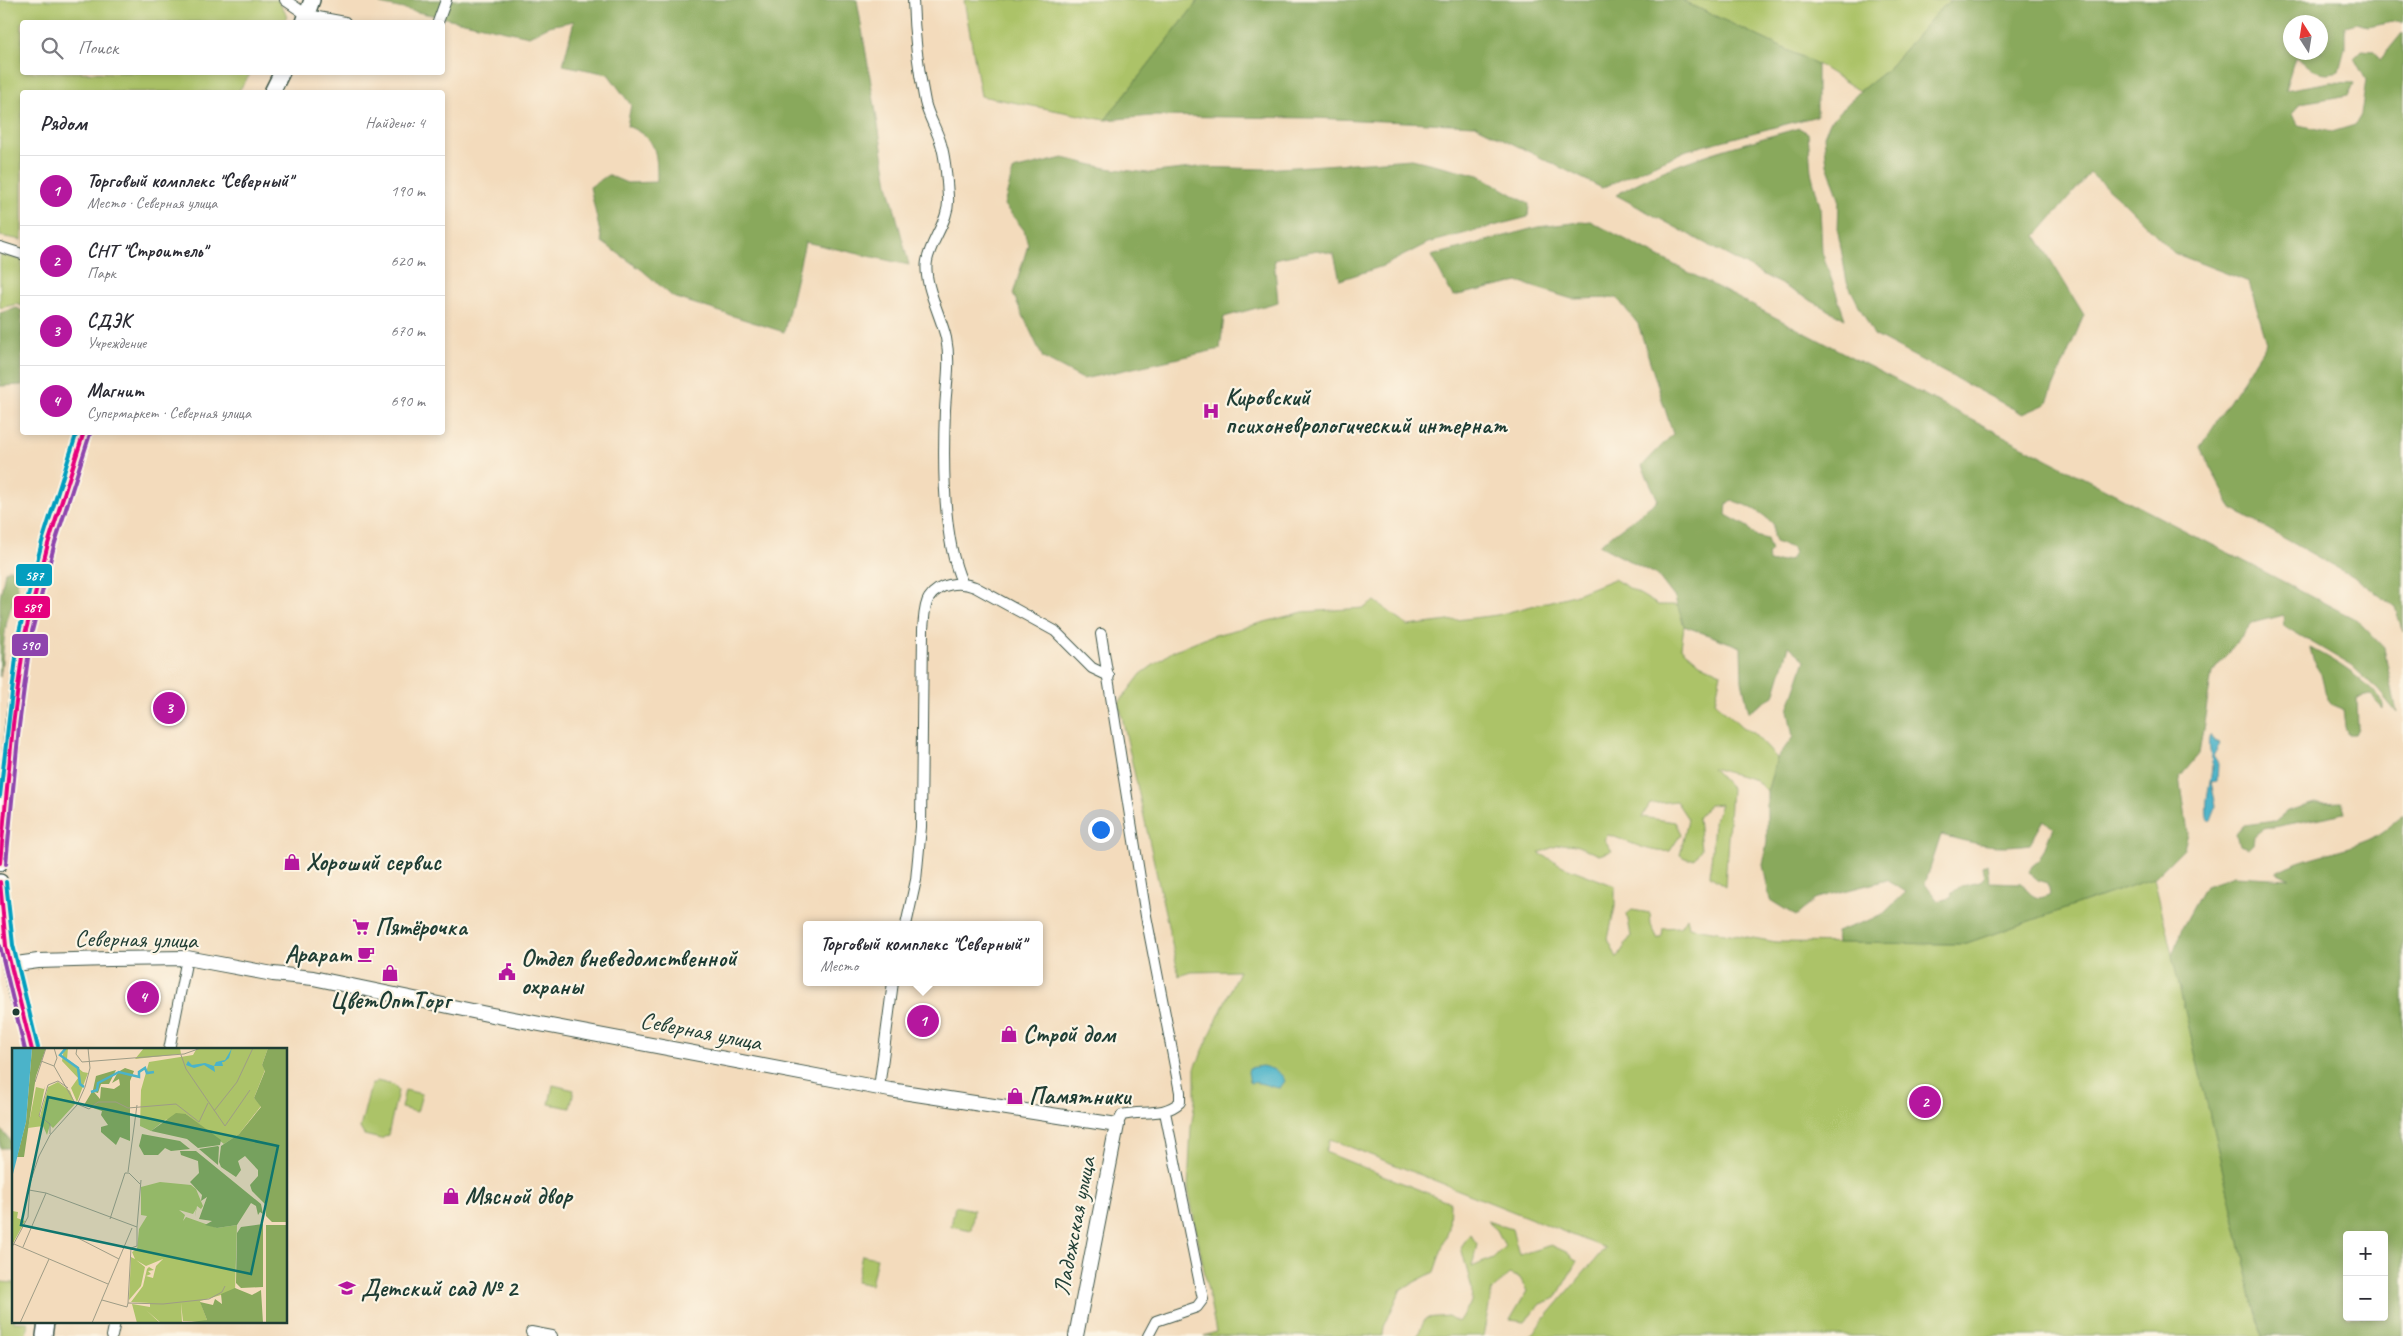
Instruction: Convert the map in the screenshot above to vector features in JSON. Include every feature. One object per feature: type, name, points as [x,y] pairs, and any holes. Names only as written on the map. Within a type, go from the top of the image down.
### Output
[{"type":"main road","points":[[305,19],[312,0]]},
{"type":"main road","points":[[273,90],[280,75]]},
{"type":"main road","points":[[0,863],[13,725],[25,634],[48,544],[83,435]]},
{"type":"main road","points":[[0,882],[2,921],[10,965],[31,1048]]},
{"type":"street","points":[[285,0],[305,19],[318,20]]},
{"type":"street","points":[[439,20],[446,0]]},
{"type":"street","points":[[913,0],[914,29],[925,104],[942,146],[949,199],[946,215],[927,262],[929,280],[946,338],[948,352],[949,378],[944,427],[947,518],[953,563],[962,582],[1055,632],[1092,668],[1109,676]]},
{"type":"street","points":[[0,248],[20,253]]},
{"type":"street","points":[[907,921],[916,880],[921,827],[923,628],[928,599],[938,589],[962,582]]},
{"type":"street","points":[[1101,634],[1146,916],[1180,1092],[1180,1102],[1173,1109],[1165,1112],[1136,1112],[1122,1115],[1117,1125]]},
{"type":"street","name":"Северная улица","points":[[10,965],[38,961],[109,958],[187,958],[273,974],[313,978],[487,1014],[879,1088],[1117,1125]]},
{"type":"street","points":[[169,1048],[187,958]]},
{"type":"street","points":[[879,1088],[892,986]]},
{"type":"street","points":[[1148,1336],[1156,1320],[1197,1307],[1203,1299],[1165,1112]]},
{"type":"street","name":"Ладожская улица","points":[[1076,1336],[1117,1125]]},
{"type":"street","points":[[531,1332],[552,1336]]},
{"type":"green space","points":[[0,0],[278,0],[287,16],[284,20],[20,20],[20,75],[250,75],[239,90],[20,90],[20,240],[0,236]]},
{"type":"green space","points":[[381,0],[857,0],[888,184],[909,265],[805,242],[784,332],[673,297],[642,270],[602,242],[590,187],[608,175],[627,183],[657,182],[657,162],[650,141],[627,126],[631,105],[608,74],[563,65],[574,21],[549,26],[529,36],[380,4]]},
{"type":"green space","points":[[964,0],[1199,0],[1105,120],[981,96]]},
{"type":"green space","points":[[1199,0],[1681,0],[1817,64],[1817,116],[1687,150],[1602,188],[1475,125],[1313,118],[1152,116],[1105,120]]},
{"type":"green space","points":[[1681,0],[1951,0],[1940,9],[1888,69],[1860,91],[1817,64]]},
{"type":"green space","points":[[1951,0],[2403,0],[2403,23],[2398,21],[2368,27],[2357,23],[2345,26],[2345,48],[2339,71],[2332,73],[2320,72],[2299,60],[2328,60],[2328,15],[2283,15],[2283,60],[2294,60],[2285,90],[2330,82],[2354,83],[2349,95],[2300,103],[2293,114],[2298,125],[2332,132],[2355,125],[2361,115],[2366,80],[2354,58],[2362,50],[2373,51],[2380,60],[2403,32],[2403,632],[2395,607],[2357,579],[2232,509],[2200,447],[2267,343],[2249,282],[2174,253],[2123,202],[2090,173],[2036,236],[2084,315],[2046,404],[2023,414],[1874,335],[1847,282],[1838,232],[1839,198],[1827,165],[1824,136],[1830,122],[1860,91],[1888,69],[1940,9]]},
{"type":"green space","points":[[1799,128],[1808,133],[1811,172],[1820,206],[1822,252],[1845,319],[1616,195],[1637,183],[1682,164],[1728,148]]},
{"type":"green space","points":[[1063,158],[1106,168],[1148,173],[1199,167],[1265,169],[1412,159],[1479,175],[1529,204],[1528,217],[1428,243],[1383,266],[1340,280],[1334,254],[1317,250],[1274,259],[1278,302],[1224,317],[1220,349],[1083,379],[1043,358],[1013,294],[1028,245],[1024,230],[1004,205],[1013,170]]},
{"type":"green space","points":[[1590,221],[2357,620],[2384,648],[2397,713],[2378,690],[2352,666],[2284,626],[2283,615],[2252,623],[2212,673],[2199,754],[2180,777],[2188,833],[2184,848],[2154,878],[1964,944],[1837,943],[1836,932],[1881,916],[1906,892],[1887,880],[1817,898],[1796,916],[1770,900],[1763,865],[1767,842],[1767,792],[1777,758],[1793,737],[1788,710],[1805,660],[1789,646],[1774,696],[1749,712],[1742,681],[1741,647],[1684,626],[1675,598],[1658,576],[1599,545],[1658,500],[1642,466],[1673,434],[1638,324],[1617,298],[1572,299],[1518,282],[1453,296],[1431,256],[1538,227]],"holes":[[[1733,501],[1754,510],[1769,520],[1773,524],[1775,542],[1792,548],[1794,553],[1791,559],[1773,563],[1768,561],[1767,555],[1771,550],[1767,539],[1755,536],[1748,527],[1726,515],[1727,503]],[[2044,820],[2053,828],[2042,854],[2029,872],[2038,880],[2048,883],[2050,894],[2045,897],[2041,898],[2030,894],[2021,883],[1989,882],[1987,863],[1982,866],[1984,877],[1980,882],[1961,886],[1952,893],[1951,898],[1938,901],[1925,884],[1941,835],[1994,846],[2030,844]]]},
{"type":"green space","points":[[0,255],[20,260],[20,305],[17,304],[0,308]]},
{"type":"green space","points":[[17,308],[20,310],[20,385],[0,386],[0,313]]},
{"type":"green space","points":[[10,569],[18,574],[18,581],[6,626],[0,677],[0,598],[5,572]]},
{"type":"green space","points":[[1614,579],[1658,605],[1678,605],[1684,626],[1681,647],[1701,664],[1721,673],[1715,702],[1742,727],[1753,733],[1777,758],[1767,792],[1756,780],[1712,768],[1731,788],[1725,886],[1710,876],[1714,822],[1721,804],[1709,805],[1698,818],[1701,849],[1694,859],[1688,859],[1680,855],[1688,819],[1676,801],[1650,804],[1642,817],[1675,822],[1681,834],[1670,851],[1647,849],[1608,835],[1604,839],[1612,851],[1599,855],[1582,847],[1569,844],[1557,846],[1539,853],[1563,866],[1615,886],[1615,907],[1608,939],[1617,958],[1631,936],[1627,914],[1632,910],[1650,913],[1651,925],[1658,939],[1662,936],[1663,928],[1680,927],[1687,917],[1689,927],[1776,942],[1964,944],[2154,878],[2262,1336],[1530,1336],[1605,1248],[1330,1139],[1325,1152],[1450,1202],[1449,1228],[1434,1272],[1401,1289],[1384,1327],[1383,1336],[1204,1336],[1216,1332],[1188,1188],[1191,1128],[1195,1101],[1195,1068],[1239,971],[1192,972],[1179,976],[1119,703],[1141,674],[1173,651],[1204,638],[1303,612],[1364,608],[1375,601],[1408,626],[1497,615],[1574,595]]},
{"type":"green space","points":[[2310,648],[2350,672],[2383,703],[2383,709],[2370,695],[2357,698],[2358,728],[2355,734],[2348,734],[2345,727],[2343,709],[2331,704],[2327,699],[2321,674],[2314,663]]},
{"type":"green space","points":[[2342,802],[2345,813],[2264,829],[2254,837],[2253,844],[2249,848],[2239,845],[2236,834],[2244,825],[2275,821],[2287,811],[2316,803]]},
{"type":"green space","points":[[2403,815],[2403,1336],[2262,1336],[2172,956],[2182,928],[2205,886],[2234,876],[2290,879],[2276,872],[2298,862],[2368,840]]},
{"type":"green space","points":[[377,1081],[394,1085],[398,1091],[388,1135],[381,1139],[364,1135],[360,1128],[371,1085]]},
{"type":"green space","points":[[553,1085],[574,1090],[570,1108],[549,1104]]},
{"type":"green space","points":[[405,1090],[422,1094],[417,1112],[401,1108]]},
{"type":"green space","points":[[0,1128],[10,1140],[11,1148],[0,1148]]},
{"type":"green space","points":[[955,1206],[974,1210],[971,1230],[951,1226]]},
{"type":"green space","points":[[1487,1221],[1512,1229],[1519,1255],[1551,1245],[1566,1252],[1577,1261],[1556,1298],[1540,1304],[1525,1322],[1510,1320],[1527,1291],[1520,1278],[1509,1274],[1492,1290],[1483,1336],[1417,1336],[1426,1318],[1448,1316],[1458,1322],[1471,1303],[1472,1289],[1461,1247],[1470,1234],[1477,1244],[1472,1267],[1493,1258],[1505,1246],[1497,1230]]},
{"type":"green space","points":[[862,1255],[877,1258],[871,1285],[856,1282]]},
{"type":"green space","points":[[0,1282],[12,1283],[12,1324],[28,1324],[26,1336],[0,1336]]},
{"type":"water","points":[[2211,735],[2215,742],[2220,744],[2213,756],[2218,764],[2217,781],[2211,782],[2216,806],[2211,819],[2208,820],[2207,800],[2212,771]]},
{"type":"water","points":[[1262,1066],[1273,1069],[1281,1075],[1285,1081],[1280,1088],[1250,1083],[1249,1068]]},
{"type":"transit line","name":"587","points":[[0,796],[19,632],[42,542],[76,435]]},
{"type":"transit line","name":"589","points":[[0,863],[13,725],[25,634],[48,544],[83,435]]},
{"type":"transit line","name":"590","points":[[6,864],[19,726],[31,635],[54,546],[90,435]]},
{"type":"transit line","name":"589","points":[[0,882],[6,946],[32,1048]]},
{"type":"transit line","name":"587","points":[[6,882],[13,945],[38,1048]]},
{"type":"transit line","name":"590","points":[[0,946],[25,1048]]},
{"type":"place","name":"Кировский психоневрологический интернат","points":[[1211,411]]},
{"type":"place","name":"СДЭК","points":[[169,708]]},
{"type":"place","name":"Хороший сервис","points":[[292,862]]},
{"type":"place","name":"Пятёрочка","points":[[361,927]]},
{"type":"place","name":"Арарат","points":[[366,954]]},
{"type":"place","name":"Отдел вневедомственной охраны","points":[[507,972]]},
{"type":"place","name":"ЦветОптТорг","points":[[390,973]]},
{"type":"place","name":"Магнит","points":[[143,997]]},
{"type":"place","name":"Торговый комплекс \"Северный\"","points":[[923,1021]]},
{"type":"place","name":"Строй дом","points":[[1009,1034]]},
{"type":"place","name":"Памятники","points":[[1015,1096]]},
{"type":"place","name":"СНТ \"Строитель\"","points":[[1925,1102]]},
{"type":"place","name":"Мясной двор","points":[[451,1196]]},
{"type":"place","name":"Детский сад № 2","points":[[347,1288]]}]
